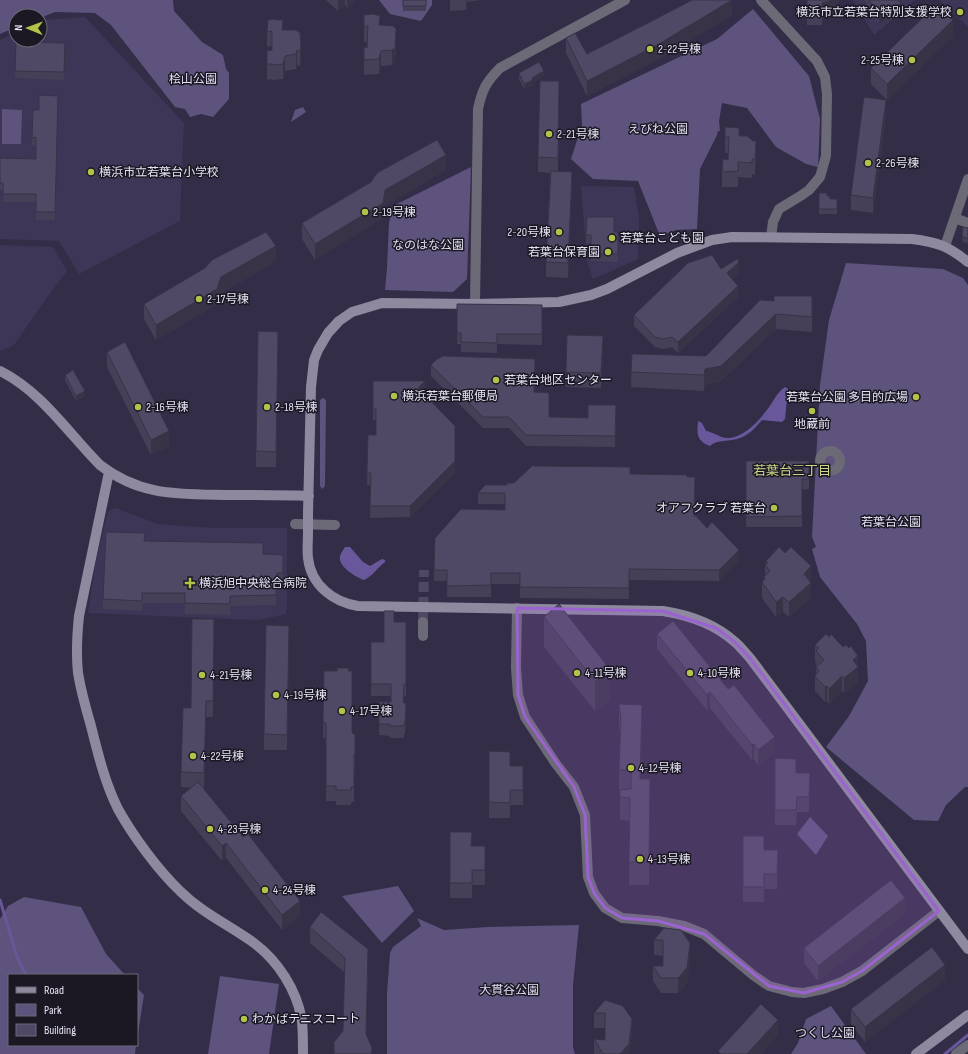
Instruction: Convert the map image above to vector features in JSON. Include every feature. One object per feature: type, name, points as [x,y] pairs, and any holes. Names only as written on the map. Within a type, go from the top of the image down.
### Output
[{"type":"street","points":[[475,304],[478,108],[482,91],[500,68],[625,0]]},
{"type":"street","points":[[761,0],[817,61],[825,77],[827,94],[826,156],[820,177],[802,196],[779,209],[773,222],[771,237]]},
{"type":"street","points":[[945,246],[968,178]]},
{"type":"street","points":[[955,218],[968,223]]},
{"type":"street","points":[[968,262],[945,246],[928,241],[912,239],[732,237],[712,240],[689,249],[607,289],[559,302],[475,304],[382,303],[352,312],[335,325],[328,333],[318,350],[312,372],[308,513],[308,558],[311,571],[317,582],[324,590],[342,602],[358,606],[663,611],[678,613],[694,618],[716,628],[735,642],[750,658],[968,949]]},
{"type":"street","points":[[0,371],[18,381],[36,396],[90,456],[109,472],[140,487],[168,493],[309,496]]},
{"type":"street","points":[[109,472],[77,634],[78,672],[100,762],[118,808],[127,824],[151,858],[180,891],[197,907],[254,943],[273,959],[286,978],[298,1008],[303,1032],[303,1054]]},
{"type":"street","points":[[295,524],[335,525]]},
{"type":"street","points":[[517,608],[516,668],[518,695],[525,718],[556,764],[574,787],[585,815],[588,877],[594,893],[605,908],[622,918],[658,921],[684,926],[704,934],[753,975],[769,986],[804,994],[842,982],[862,971],[939,911]]},
{"type":"street","points":[[423,622],[424,636]]},
{"type":"street","points":[[916,1054],[968,1015]]},
{"type":"street","points":[[956,1054],[968,1045]]},
{"type":"highlighted area","points":[[517,608],[663,611],[716,628],[735,642],[750,658],[939,911],[862,971],[842,982],[804,993],[769,986],[704,934],[658,921],[622,918],[605,908],[594,893],[588,877],[585,815],[574,787],[525,717],[518,695]]},
{"type":"shaded area","points":[[853,0],[915,0],[874,35]]},
{"type":"shaded area","name":"横浜市立若葉台特別支援学校","points":[[939,0],[968,0],[968,27],[965,24]]},
{"type":"shaded area","name":"横浜市立若葉台小学校","points":[[85,17],[184,123],[180,221],[79,274],[59,241],[0,239],[0,40],[8,36],[8,48],[48,48],[48,20]]},
{"type":"shaded area","name":"若葉台こども園","points":[[581,186],[634,187],[639,218],[638,259],[593,279],[587,262]]},
{"type":"shaded area","points":[[0,245],[53,247],[67,271],[14,345],[0,351]]},
{"type":"shaded area","points":[[785,387],[788,389],[785,419],[782,422],[762,420],[752,431],[743,437],[716,442],[710,446],[702,442],[698,436],[698,421],[702,423],[706,431],[726,438],[732,438],[744,433],[759,420],[779,392]]},
{"type":"shaded area","name":"横浜旭中央総合病院","points":[[115,508],[158,524],[214,528],[287,528],[286,614],[259,620],[88,613],[96,561],[108,511]]},
{"type":"shaded area","points":[[345,547],[350,547],[363,562],[370,566],[382,559],[385,560],[385,562],[364,580],[352,574],[342,564],[340,556]]},
{"type":"green space","name":"桧山公園","points":[[0,0],[173,0],[174,11],[202,42],[223,55],[226,69],[229,73],[229,99],[213,117],[201,114],[190,117],[185,109],[175,107],[111,25],[95,13],[55,12],[48,15],[48,8],[8,8],[8,30],[0,34]]},
{"type":"green space","points":[[379,0],[432,0],[432,5],[421,21],[390,14]]},
{"type":"green space","name":"えびね公園","points":[[753,9],[809,76],[820,119],[818,167],[806,164],[776,147],[747,108],[722,103],[719,121],[720,131],[718,131],[700,169],[697,229],[676,230],[660,236],[638,181],[593,179],[571,159],[582,125],[581,104],[717,39]]},
{"type":"green space","points":[[303,107],[306,112],[291,122],[295,110]]},
{"type":"green space","points":[[2,109],[22,110],[21,144],[2,144]]},
{"type":"green space","name":"なのはな公園","points":[[471,167],[467,279],[453,292],[385,290],[389,223],[393,206]]},
{"type":"green space","name":"若葉台公園","points":[[846,263],[943,269],[963,278],[968,285],[968,787],[965,787],[946,805],[938,821],[914,820],[826,747],[849,716],[868,681],[866,641],[857,624],[820,577],[812,549],[816,547],[812,537],[820,385],[829,320]]},
{"type":"green space","points":[[324,398],[326,401],[325,486],[322,489],[320,486],[320,401]]},
{"type":"green space","points":[[810,817],[828,836],[816,855],[797,834]]},
{"type":"green space","points":[[398,886],[414,911],[382,943],[342,896]]},
{"type":"green space","points":[[24,897],[81,907],[106,954],[124,974],[8,974],[8,1046],[136,1046],[135,1054],[0,1054],[0,919],[8,906]]},
{"type":"green space","name":"大貫谷公園","points":[[417,918],[444,930],[488,927],[579,925],[573,985],[573,1047],[575,1054],[387,1054],[387,994],[390,953],[393,947],[421,926]]},
{"type":"green space","name":"わかばテニスコート","points":[[220,976],[279,984],[269,1054],[208,1054]]},
{"type":"green space","points":[[138,989],[144,995],[138,1033]]},
{"type":"green space","name":"つくし公園","points":[[831,1006],[866,1054],[791,1054],[798,1043],[806,1019]]},
{"type":"building","points":[[403,0],[426,0],[426,6],[403,6]]},
{"type":"building","points":[[692,0],[732,0],[657,45],[587,81],[566,38],[575,33],[587,54]]},
{"type":"building","points":[[807,0],[833,0],[822,3],[822,10],[807,10]]},
{"type":"building","points":[[869,0],[898,0],[901,4],[879,16]]},
{"type":"building","points":[[937,4],[953,20],[887,84],[871,68]]},
{"type":"building","points":[[373,14],[380,16],[379,25],[393,26],[396,29],[395,48],[392,50],[381,51],[379,59],[364,60],[364,47],[367,48],[368,26],[364,27],[364,15]]},
{"type":"building","points":[[277,19],[276,20],[283,20],[282,30],[296,30],[300,33],[301,46],[300,51],[297,50],[296,54],[285,56],[283,64],[272,65],[267,64],[267,51],[272,50],[272,31],[267,32],[268,20]]},
{"type":"building","points":[[48,43],[65,43],[64,72],[15,71],[16,48],[48,48]]},
{"type":"building","points":[[539,62],[544,71],[532,78],[533,80],[524,84],[519,73]]},
{"type":"building","name":"2-21号棟","points":[[540,81],[559,81],[558,158],[538,157]]},
{"type":"building","points":[[39,95],[58,96],[55,212],[36,212],[36,194],[3,194],[3,183],[0,183],[0,158],[36,159],[36,137],[32,138],[33,110],[39,110]]},
{"type":"building","name":"2-26号棟","points":[[864,97],[886,100],[873,198],[851,195]]},
{"type":"building","points":[[725,127],[739,128],[739,136],[747,136],[753,141],[756,141],[755,159],[752,159],[752,163],[738,162],[738,171],[722,172],[723,159],[728,160],[729,137],[725,137]]},
{"type":"building","points":[[437,140],[446,155],[385,190],[383,203],[315,244],[302,223],[371,182],[377,173]]},
{"type":"building","name":"2-20号棟","points":[[551,171],[572,172],[568,263],[546,262]]},
{"type":"building","points":[[819,193],[827,193],[827,196],[830,196],[830,199],[837,199],[837,209],[819,209]]},
{"type":"building","points":[[587,217],[614,217],[614,232],[618,232],[618,254],[591,254],[591,235],[586,235]]},
{"type":"building","points":[[963,227],[968,228],[968,239],[963,237]]},
{"type":"building","points":[[266,232],[276,246],[221,277],[217,289],[156,325],[144,304],[205,268],[212,260]]},
{"type":"building","points":[[712,255],[721,269],[737,259],[739,262],[727,273],[738,286],[678,342],[672,337],[663,339],[655,337],[634,315],[688,263]]},
{"type":"building","points":[[774,296],[812,296],[812,317],[776,314],[721,366],[705,369],[704,375],[631,372],[632,354],[706,356],[760,300],[774,301]]},
{"type":"building","points":[[457,304],[542,305],[542,334],[497,334],[497,343],[461,342],[461,333],[457,333]]},
{"type":"building","name":"2-18号棟","points":[[258,331],[278,332],[276,452],[256,451]]},
{"type":"building","points":[[567,335],[603,336],[601,373],[566,372]]},
{"type":"building","points":[[125,342],[169,431],[151,440],[107,352]]},
{"type":"building","points":[[443,356],[535,359],[534,392],[549,393],[549,417],[588,418],[588,405],[616,405],[615,436],[526,435],[509,417],[483,417],[431,365]]},
{"type":"building","points":[[73,370],[85,391],[76,396],[65,375]]},
{"type":"building","points":[[373,381],[425,381],[418,388],[455,426],[455,461],[410,506],[370,506],[371,473],[367,473],[368,435],[376,435],[376,409],[373,409]]},
{"type":"building","name":"オアフクラブ 若葉台","points":[[746,461],[809,461],[809,479],[802,479],[802,516],[746,517]]},
{"type":"building","points":[[532,466],[630,467],[630,474],[687,475],[687,477],[695,477],[694,516],[696,516],[707,528],[712,522],[739,550],[719,570],[629,569],[629,588],[520,587],[520,573],[491,573],[491,585],[447,586],[447,570],[434,570],[435,538],[461,509],[505,510],[505,493],[478,493],[485,485],[507,485],[507,483],[514,483]]},
{"type":"building","points":[[106,532],[145,533],[144,541],[263,543],[263,554],[283,555],[283,573],[277,573],[276,595],[230,596],[230,604],[185,603],[185,593],[142,593],[142,601],[103,599]]},
{"type":"building","points":[[779,547],[785,553],[791,547],[811,566],[804,574],[811,583],[789,602],[783,597],[776,602],[762,582],[765,579],[764,577],[770,571],[765,565],[768,563],[766,561]]},
{"type":"building","points":[[559,604],[611,671],[595,681],[544,617]]},
{"type":"building","points":[[384,611],[394,611],[394,622],[406,622],[406,684],[404,684],[403,703],[406,703],[404,726],[379,724],[379,702],[391,702],[391,684],[371,684],[371,642],[384,642]]},
{"type":"building","points":[[192,619],[214,619],[213,701],[206,701],[204,773],[181,772],[183,708],[191,708]]},
{"type":"building","points":[[673,621],[728,689],[734,685],[775,737],[758,750],[754,744],[752,745],[710,692],[707,695],[657,634]]},
{"type":"building","name":"4-19号棟","points":[[266,625],[289,626],[287,735],[264,734]]},
{"type":"building","points":[[826,634],[829,637],[831,634],[843,647],[846,645],[849,648],[851,646],[858,656],[853,660],[858,667],[844,678],[842,676],[829,689],[827,686],[825,687],[815,676],[819,671],[816,667],[824,660],[816,651],[819,648],[815,645]]},
{"type":"building","points":[[337,668],[349,668],[348,671],[352,671],[352,731],[353,734],[355,734],[355,754],[354,787],[351,787],[351,790],[336,790],[336,786],[326,786],[326,723],[323,723],[324,671],[337,671]]},
{"type":"building","points":[[619,704],[642,705],[640,779],[650,779],[649,862],[629,862],[630,798],[620,797],[620,790],[631,789],[631,770],[619,770],[621,719]]},
{"type":"building","points":[[489,751],[510,752],[510,766],[523,766],[523,790],[510,790],[510,803],[489,802]]},
{"type":"building","points":[[775,758],[796,759],[796,773],[810,773],[809,797],[797,797],[796,810],[775,810]]},
{"type":"building","points":[[198,782],[243,837],[248,834],[300,901],[282,915],[226,843],[222,846],[181,796]]},
{"type":"building","points":[[450,832],[472,832],[471,846],[485,846],[485,870],[472,870],[472,883],[450,883]]},
{"type":"building","points":[[743,836],[764,836],[764,850],[778,850],[777,874],[764,874],[764,887],[743,887]]},
{"type":"building","points":[[891,880],[905,898],[818,966],[804,948]]},
{"type":"building","points":[[321,912],[368,949],[366,1034],[372,1048],[371,1054],[334,1054],[334,1042],[343,1031],[345,958],[310,927]]},
{"type":"building","points":[[664,928],[681,930],[690,943],[687,968],[678,978],[661,978],[653,966],[663,966],[663,940],[654,940]]},
{"type":"building","points":[[932,947],[945,965],[865,1027],[851,1009]]},
{"type":"building","points":[[605,1000],[623,1006],[632,1019],[629,1044],[620,1054],[603,1054],[594,1039],[605,1040],[605,1013],[594,1013]]},
{"type":"building","points":[[761,1004],[778,1020],[747,1054],[721,1054],[718,1051]]},
{"type":"waterway","points":[[0,900],[17,957],[26,974]]},
{"type":"waterway","points":[[945,1054],[968,1035]]},
{"type":"tunnel","points":[[423,622],[424,570]]},
{"type":"place","name":"横浜市立若葉台特別支援学校","points":[[960,12]]},
{"type":"place","name":"2-22号棟","points":[[650,49]]},
{"type":"place","name":"2-25号棟","points":[[912,60]]},
{"type":"place","name":"2-21号棟","points":[[549,134]]},
{"type":"place","name":"2-26号棟","points":[[868,163]]},
{"type":"place","name":"横浜市立若葉台小学校","points":[[91,172]]},
{"type":"place","name":"2-19号棟","points":[[365,212]]},
{"type":"place","name":"2-20号棟","points":[[559,232]]},
{"type":"place","name":"若葉台こども園","points":[[612,238]]},
{"type":"place","name":"若葉台保育園","points":[[608,252]]},
{"type":"place","name":"2-17号棟","points":[[199,299]]},
{"type":"place","name":"若葉台地区センター","points":[[496,380]]},
{"type":"place","name":"横浜若葉台郵便局","points":[[394,396]]},
{"type":"place","name":"若葉台公園 多目的広場","points":[[916,397]]},
{"type":"place","name":"2-16号棟","points":[[138,407]]},
{"type":"place","name":"2-18号棟","points":[[267,407]]},
{"type":"place","name":"地蔵前","points":[[812,411]]},
{"type":"place","name":"オアフクラブ 若葉台","points":[[774,508]]},
{"type":"place","name":"横浜旭中央総合病院","points":[[190,583]]},
{"type":"place","name":"4-11号棟","points":[[577,673]]},
{"type":"place","name":"4-10号棟","points":[[690,673]]},
{"type":"place","name":"4-21号棟","points":[[202,675]]},
{"type":"place","name":"4-19号棟","points":[[276,695]]},
{"type":"place","name":"4-17号棟","points":[[342,711]]},
{"type":"place","name":"4-22号棟","points":[[193,756]]},
{"type":"place","name":"4-12号棟","points":[[631,768]]},
{"type":"place","name":"4-23号棟","points":[[210,829]]},
{"type":"place","name":"4-13号棟","points":[[640,859]]},
{"type":"place","name":"4-24号棟","points":[[265,890]]},
{"type":"place","name":"わかばテニスコート","points":[[244,1019]]},
{"type":"district","name":"若葉台三丁目","points":[[792,470]]}]
